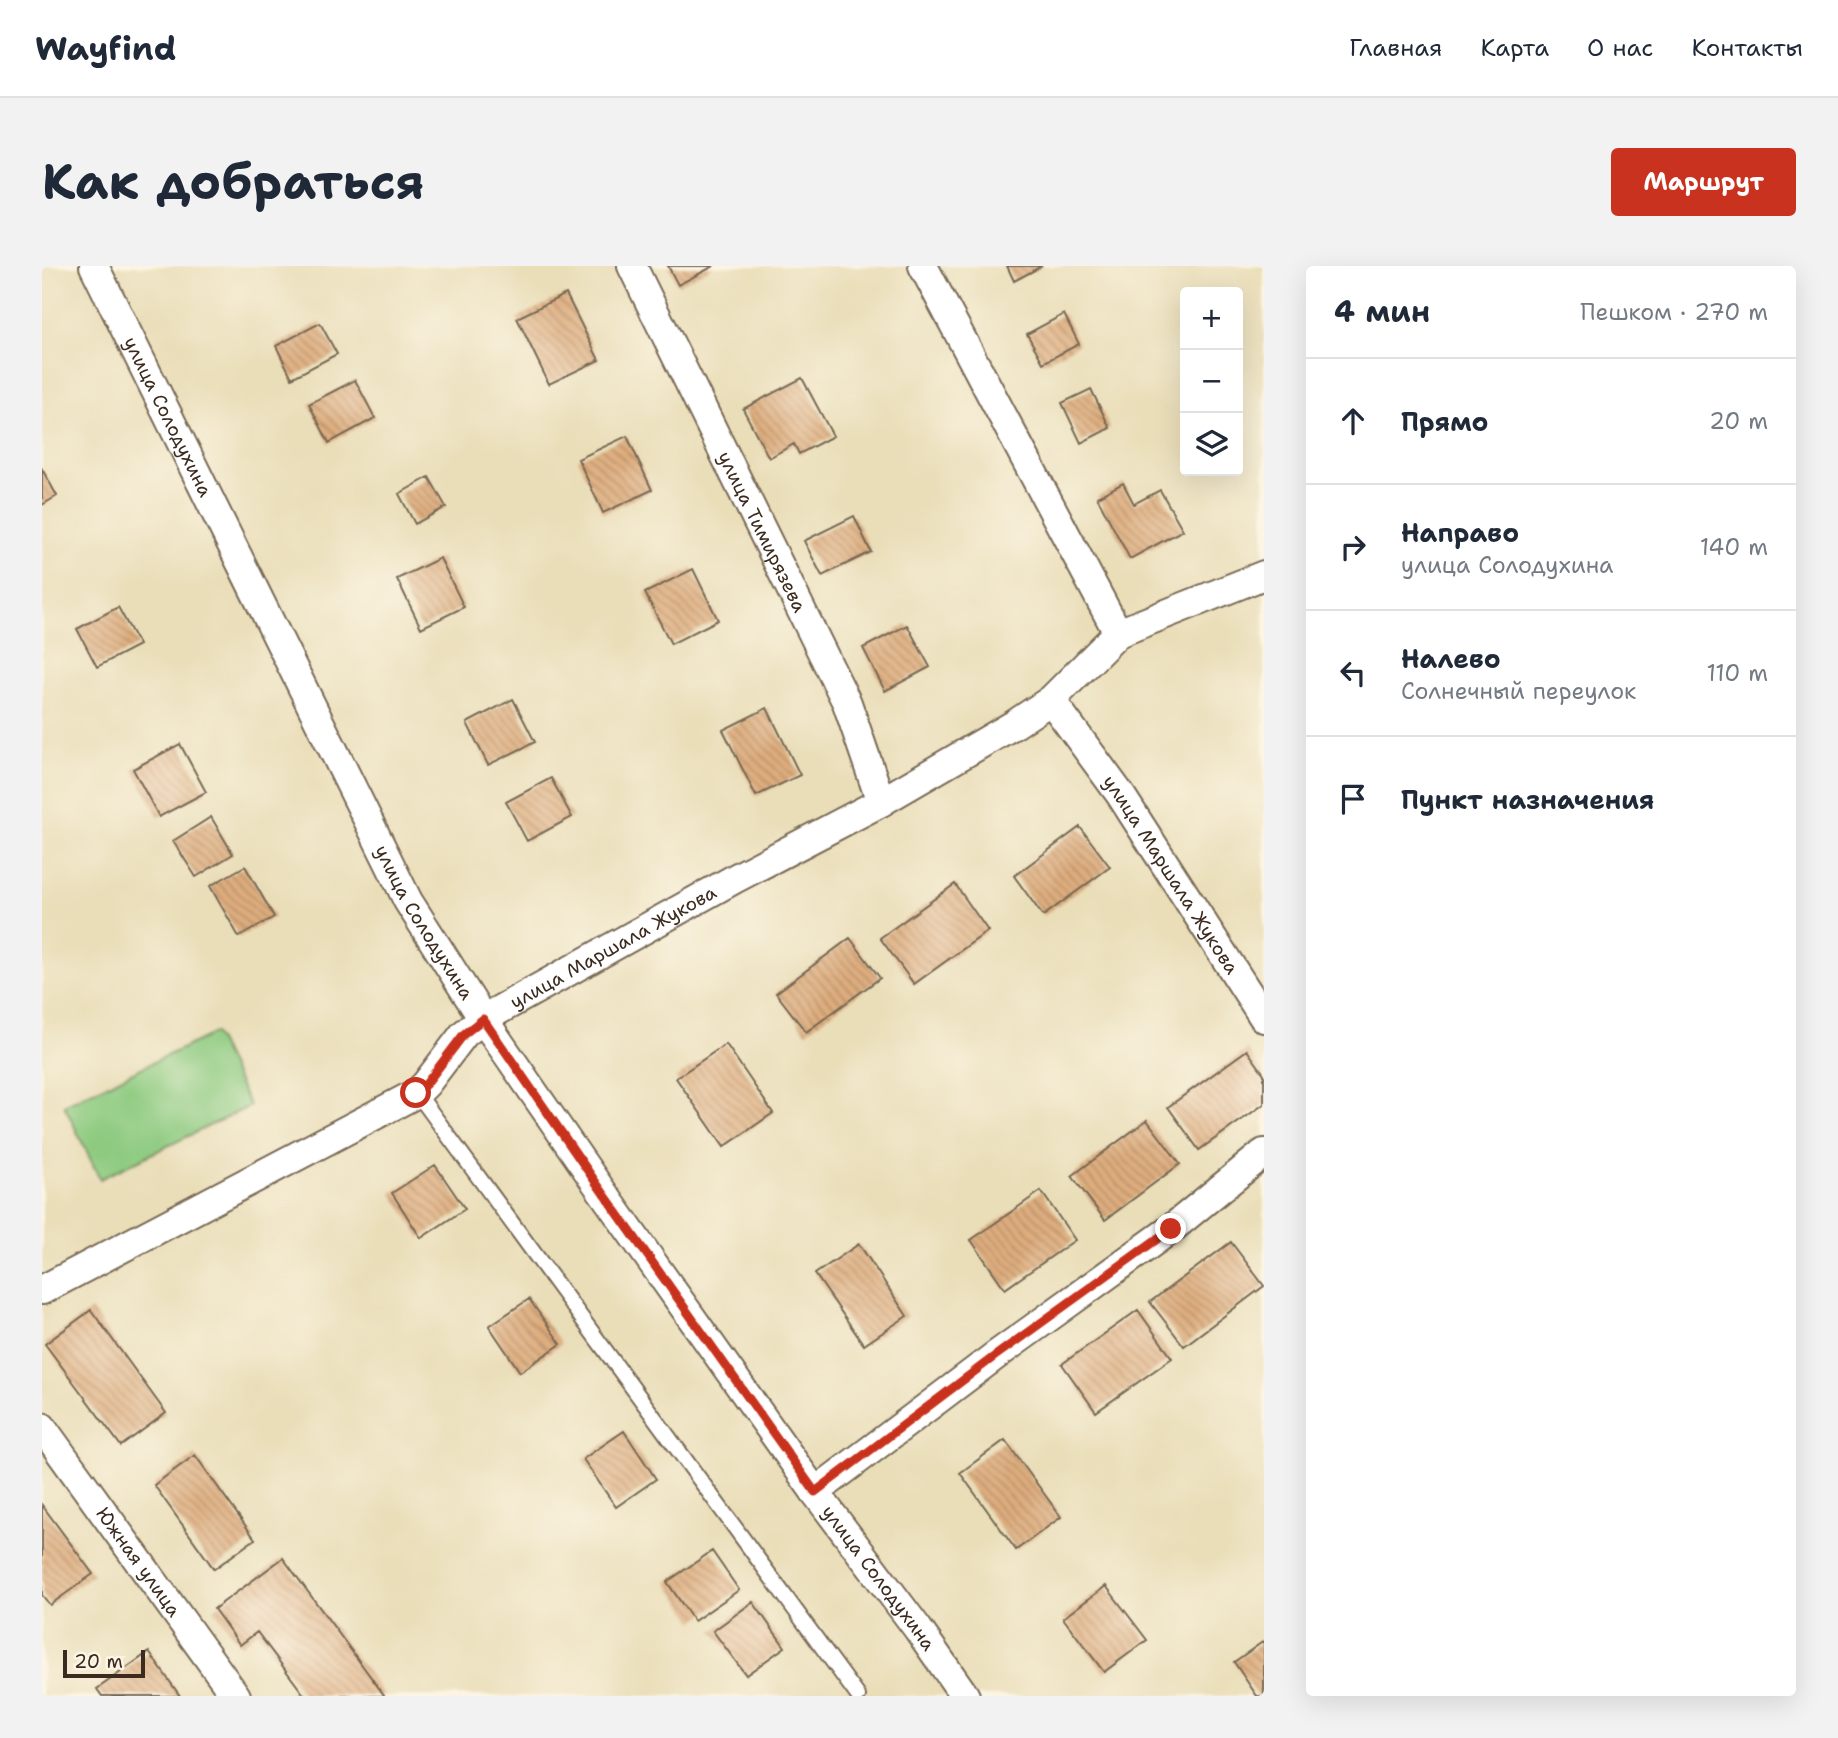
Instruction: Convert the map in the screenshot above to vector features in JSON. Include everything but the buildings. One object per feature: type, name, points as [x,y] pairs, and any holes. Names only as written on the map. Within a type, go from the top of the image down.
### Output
[{"type":"street","name":"улица Солодухина","points":[[94,266],[408,901],[483,1019],[599,1187],[815,1492],[965,1696]]},
{"type":"street","name":"улица Тимирязева","points":[[632,266],[848,704],[881,802]]},
{"type":"street","points":[[923,266],[1118,633]]},
{"type":"street","name":"улица Маршала Жукова","points":[[42,1290],[416,1093],[464,1034],[483,1019],[737,878],[881,802],[1015,724],[1051,700],[1118,633],[1264,575]]},
{"type":"street","name":"улица Маршала Жукова","points":[[1051,700],[1120,794],[1264,1018]]},
{"type":"street","points":[[815,1492],[1171,1229],[1264,1153]]},
{"type":"street","name":"Южная улица","points":[[42,1427],[236,1696]]},
{"type":"lane","points":[[416,1093],[858,1696]]},
{"type":"green space","points":[[214,1033],[250,1106],[100,1179],[64,1105]]},
{"type":"route","points":[[416,1093],[464,1034],[483,1019],[815,1492],[995,1356],[1171,1229]]}]
